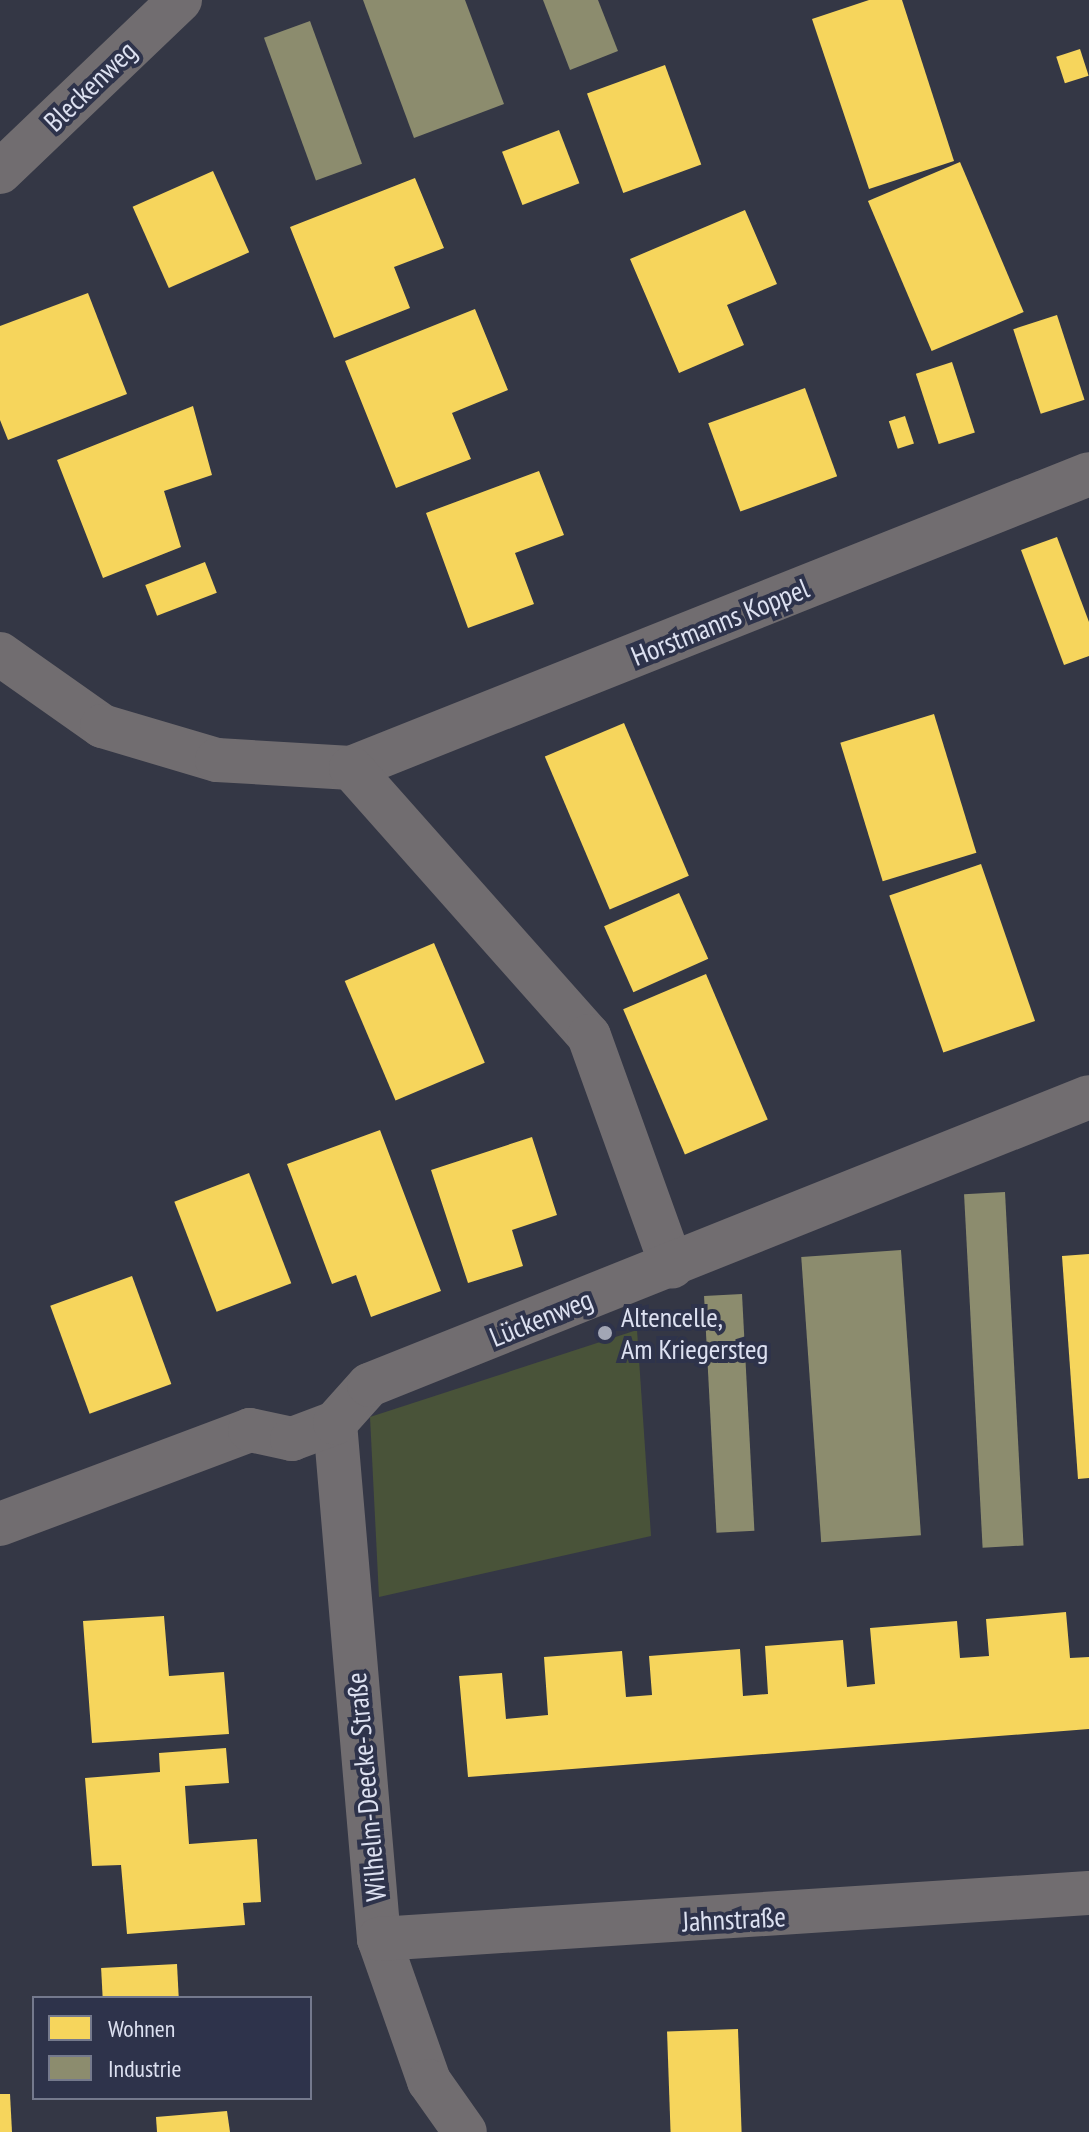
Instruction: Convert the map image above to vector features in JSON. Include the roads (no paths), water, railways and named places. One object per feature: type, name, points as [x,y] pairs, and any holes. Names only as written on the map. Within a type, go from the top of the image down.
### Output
[{"type":"street","name":"Bleckenweg","points":[[0,172],[180,0]]},
{"type":"street","name":"Horstmanns Koppel","points":[[0,654],[102,726],[217,760],[351,768],[1089,474]]},
{"type":"street","points":[[351,768],[589,1036],[672,1266]]},
{"type":"street","name":"Lückenweg","points":[[0,1524],[250,1430],[292,1439],[335,1423],[369,1385],[672,1266],[912,1163],[1089,1097]]},
{"type":"street","name":"Wilhelm-Deecke-Straße","points":[[335,1423],[379,1939],[429,2081],[465,2132]]},
{"type":"street","name":"Jahnstraße","points":[[379,1939],[1089,1893]]},
{"type":"place","name":"Altencelle, Am Kriegersteg","points":[[605,1333]]}]
